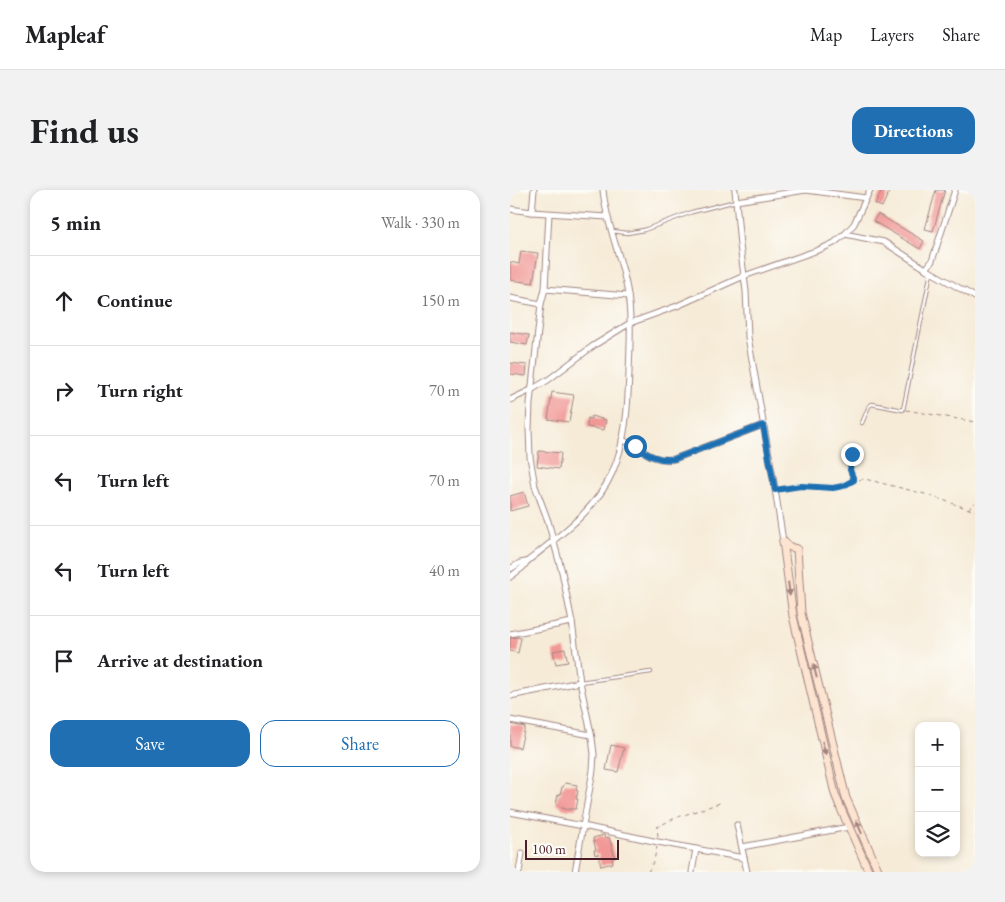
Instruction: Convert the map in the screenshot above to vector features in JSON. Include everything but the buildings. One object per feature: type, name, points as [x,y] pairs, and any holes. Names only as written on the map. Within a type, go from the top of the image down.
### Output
[{"type":"street","points":[[532,212],[534,190]]},
{"type":"street","points":[[510,578],[586,511],[603,490],[612,473],[622,440],[628,399],[630,323],[628,296],[625,279],[610,231],[603,190]]},
{"type":"street","points":[[735,190],[746,291],[748,337],[775,490],[792,616],[835,794],[869,872]]},
{"type":"street","points":[[736,201],[806,190],[866,198]]},
{"type":"street","points":[[510,400],[555,375],[593,346],[630,323],[692,300],[744,276],[828,247],[845,234],[854,224],[870,190]]},
{"type":"street","points":[[929,270],[955,190]]},
{"type":"street","points":[[510,209],[549,214],[607,217]]},
{"type":"street","points":[[549,214],[545,289],[541,304],[531,390],[529,429],[531,464],[539,498],[548,521],[562,572],[594,754],[593,770],[575,872]]},
{"type":"street","points":[[845,234],[884,242],[975,297]]},
{"type":"street","points":[[545,289],[628,296]]},
{"type":"street","points":[[510,298],[541,304]]},
{"type":"street","points":[[622,440],[651,457],[674,459],[763,425]]},
{"type":"street","points":[[783,541],[797,550],[801,613],[846,798],[879,872]]},
{"type":"street","points":[[510,569],[520,563],[527,562]]},
{"type":"street","points":[[510,634],[572,622]]},
{"type":"street","points":[[510,696],[580,682]]},
{"type":"street","points":[[510,720],[591,735]]},
{"type":"street","points":[[510,812],[744,858]]},
{"type":"street","points":[[737,825],[747,872]]},
{"type":"street","points":[[742,847],[849,827]]},
{"type":"street","points":[[692,872],[696,849]]},
{"type":"street","points":[[519,872],[522,853]]},
{"type":"lane","points":[[610,231],[627,233],[644,230],[692,212],[736,201]]},
{"type":"lane","points":[[862,423],[869,406],[872,404],[903,410],[929,270]]},
{"type":"lane","points":[[580,682],[651,672]]},
{"type":"path","points":[[903,410],[975,422]]},
{"type":"path","points":[[853,450],[850,470],[854,480]]},
{"type":"path","points":[[775,490],[801,486],[833,488],[843,486],[854,480],[866,479],[925,494],[975,511]]},
{"type":"path","points":[[968,509],[975,503]]},
{"type":"path","points":[[648,872],[656,854],[658,842],[657,827],[675,818],[720,803]]},
{"type":"route","points":[[635,446],[651,457],[666,460],[674,459],[763,425],[775,490],[801,486],[824,488],[843,486],[854,480],[850,470],[852,454]]}]
